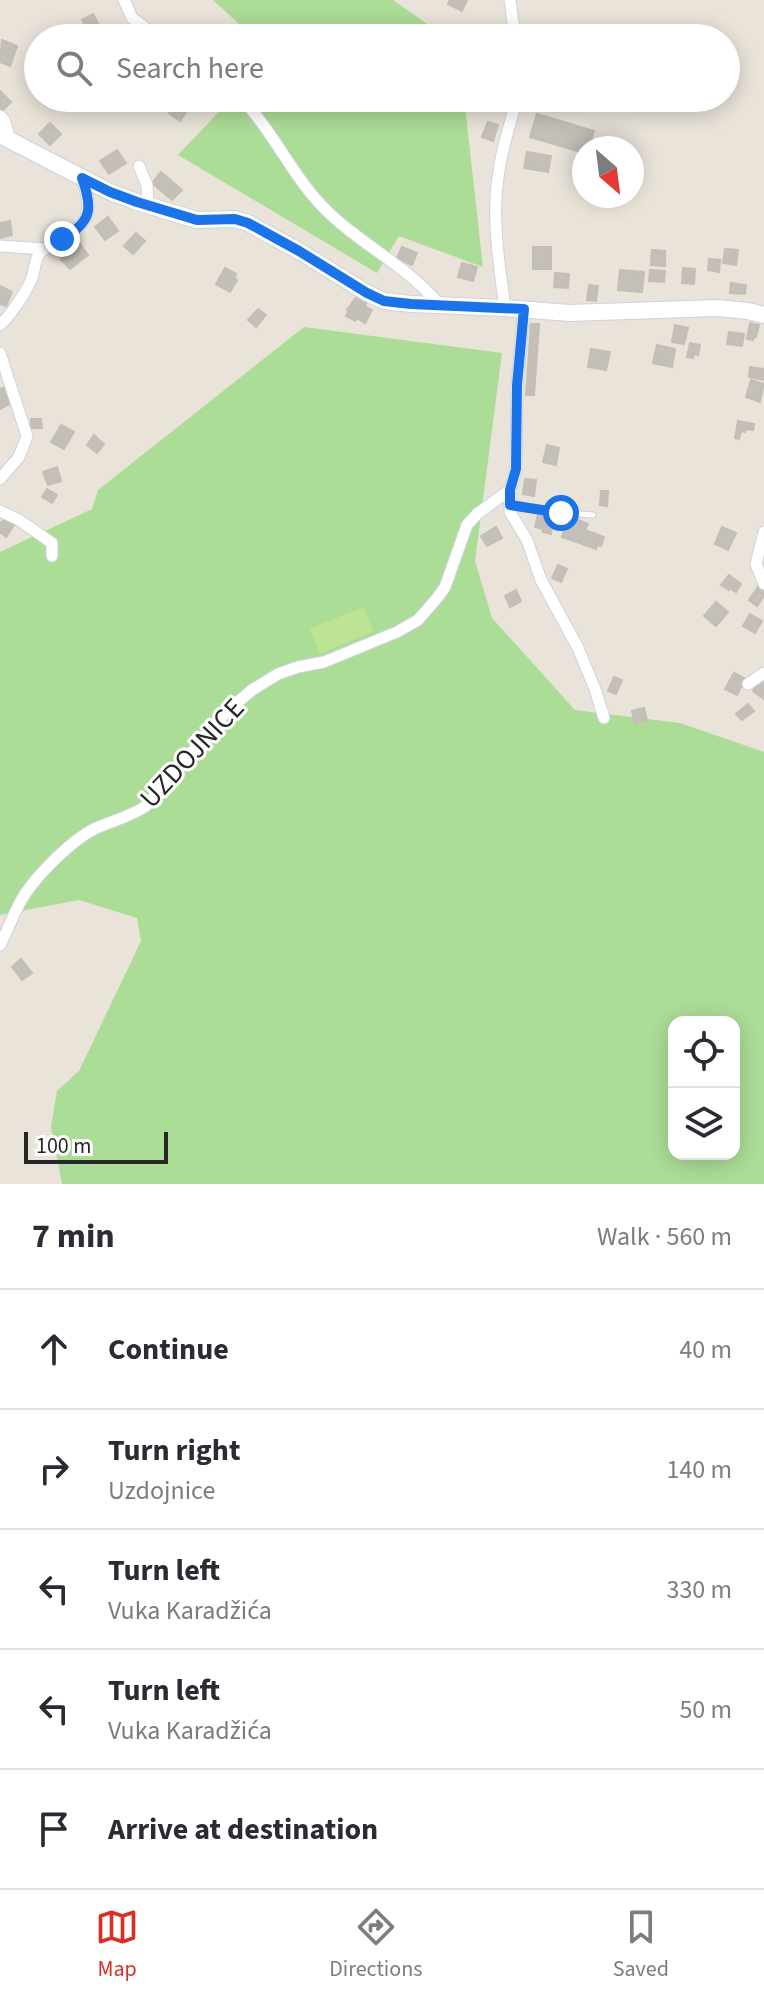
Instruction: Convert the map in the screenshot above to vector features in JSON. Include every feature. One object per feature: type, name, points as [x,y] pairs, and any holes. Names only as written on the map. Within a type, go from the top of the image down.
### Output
[{"type":"street","points":[[124,0],[132,18],[140,24]]},
{"type":"street","points":[[507,1],[512,24]]},
{"type":"street","points":[[254,112],[327,211],[408,274],[441,306]]},
{"type":"street","points":[[505,308],[496,225],[497,196],[499,170],[514,112]]},
{"type":"street","points":[[0,116],[4,120],[5,137],[110,192],[197,220],[235,219],[248,223],[384,301],[570,313],[717,308],[764,315]]},
{"type":"street","points":[[139,166],[147,185],[148,206]]},
{"type":"street","points":[[0,325],[31,282],[39,255],[72,233],[85,220],[90,199],[82,178]]},
{"type":"street","points":[[0,246],[45,249]]},
{"type":"street","points":[[524,309],[517,385],[516,469],[510,490],[510,512],[527,540],[541,580],[578,648],[604,718]]},
{"type":"street","points":[[0,353],[27,436],[19,457],[0,479]]},
{"type":"street","name":"UZDOJNICE","points":[[0,945],[24,895],[50,866],[93,830],[146,806],[226,712],[252,690],[278,674],[356,650],[418,620],[445,587],[467,525],[510,490]]},
{"type":"street","points":[[0,511],[52,543],[52,556]]},
{"type":"street","points":[[764,532],[756,564],[764,584]]},
{"type":"street","points":[[748,684],[764,673]]},
{"type":"lane","points":[[510,505],[538,511],[593,515]]},
{"type":"green space","points":[[213,0],[393,0],[427,24],[239,24]]},
{"type":"green space","points":[[219,112],[466,112],[483,267],[399,236],[377,273],[178,155]]},
{"type":"green space","points":[[304,327],[502,353],[475,561],[492,618],[575,710],[680,723],[764,752],[764,1184],[62,1184],[51,1127],[57,1091],[79,1071],[141,941],[137,918],[79,900],[0,915],[0,552],[92,509],[98,490]]},
{"type":"green space","points":[[363,607],[373,631],[320,654],[310,629]]},
{"type":"building","points":[[450,0],[467,0],[462,11],[448,4]]},
{"type":"building","points":[[93,14],[98,24],[84,24],[82,20]]},
{"type":"building","points":[[2,40],[17,46],[10,66],[0,62]]},
{"type":"building","points":[[0,91],[11,102],[1,112],[0,111]]},
{"type":"building","points":[[170,112],[186,112],[180,121]]},
{"type":"building","points":[[537,114],[594,131],[593,136],[572,136],[572,149],[530,137]]},
{"type":"building","points":[[488,122],[498,125],[493,141],[482,137]]},
{"type":"building","points":[[50,123],[61,134],[50,145],[39,134]]},
{"type":"building","points":[[117,150],[126,163],[109,174],[100,161]]},
{"type":"building","points":[[527,152],[551,156],[548,172],[524,168]]},
{"type":"building","points":[[161,172],[182,190],[172,200],[152,183]]},
{"type":"building","points":[[108,217],[118,231],[105,240],[95,227]]},
{"type":"building","points":[[10,221],[12,235],[0,238],[0,223]]},
{"type":"building","points":[[136,233],[145,241],[133,254],[124,246]]},
{"type":"building","points":[[80,244],[88,255],[70,269],[61,259]]},
{"type":"building","points":[[402,247],[417,253],[412,265],[397,258]]},
{"type":"building","points":[[533,247],[551,247],[551,269],[533,269]]},
{"type":"building","points":[[725,249],[738,250],[736,265],[723,263]]},
{"type":"building","points":[[652,250],[665,251],[665,266],[651,265]]},
{"type":"building","points":[[709,259],[720,260],[719,272],[708,270]]},
{"type":"building","points":[[462,263],[477,267],[473,281],[458,277]]},
{"type":"building","points":[[225,268],[236,274],[234,278],[237,280],[230,292],[216,284]]},
{"type":"building","points":[[683,268],[695,269],[694,284],[682,283]]},
{"type":"building","points":[[620,270],[644,272],[642,292],[618,290]]},
{"type":"building","points":[[650,270],[665,271],[664,282],[649,281]]},
{"type":"building","points":[[555,273],[569,274],[568,288],[554,287]]},
{"type":"building","points":[[731,283],[746,285],[745,294],[730,293]]},
{"type":"building","points":[[589,285],[598,286],[596,301],[587,300]]},
{"type":"building","points":[[0,286],[12,292],[6,306],[0,304]]},
{"type":"building","points":[[356,297],[372,310],[365,323],[346,316]]},
{"type":"building","points":[[258,309],[266,315],[256,327],[248,320]]},
{"type":"building","points":[[750,323],[759,325],[753,340],[747,339]]},
{"type":"building","points":[[531,324],[539,324],[534,395],[526,395]]},
{"type":"building","points":[[675,325],[688,328],[684,344],[672,342]]},
{"type":"building","points":[[729,332],[744,334],[742,346],[727,344]]},
{"type":"building","points":[[690,343],[700,345],[698,355],[694,354],[693,358],[687,357]]},
{"type":"building","points":[[657,345],[675,349],[672,367],[653,363]]},
{"type":"building","points":[[591,349],[610,352],[606,370],[588,367]]},
{"type":"building","points":[[750,367],[764,369],[764,380],[749,377]]},
{"type":"building","points":[[751,380],[764,384],[760,402],[746,397]]},
{"type":"building","points":[[6,386],[14,402],[0,409],[0,389]]},
{"type":"building","points":[[31,419],[41,419],[42,428],[31,428]]},
{"type":"building","points":[[738,421],[754,424],[753,430],[741,431],[739,439],[735,438]]},
{"type":"building","points":[[61,425],[74,432],[64,449],[51,442]]},
{"type":"building","points":[[94,435],[104,444],[97,453],[87,445]]},
{"type":"building","points":[[547,445],[559,448],[556,465],[543,462]]},
{"type":"building","points":[[57,467],[61,481],[48,485],[43,472]]},
{"type":"building","points":[[525,479],[536,480],[534,496],[523,494]]},
{"type":"building","points":[[47,489],[57,495],[52,503],[42,497]]},
{"type":"building","points":[[601,491],[608,491],[607,506],[600,505]]},
{"type":"building","points":[[538,514],[554,518],[551,534],[535,527]]},
{"type":"building","points":[[4,519],[14,525],[6,537],[0,532]]},
{"type":"building","points":[[576,519],[588,524],[585,530],[604,537],[601,546],[597,545],[596,549],[562,537],[566,524],[573,526]]},
{"type":"building","points":[[496,527],[502,538],[487,546],[481,536]]},
{"type":"building","points":[[722,527],[736,533],[728,550],[715,544]]},
{"type":"building","points":[[558,565],[567,569],[561,582],[552,578]]},
{"type":"building","points":[[729,575],[741,584],[736,592],[721,585]]},
{"type":"building","points":[[758,587],[764,591],[764,596],[757,606],[749,600]]},
{"type":"building","points":[[516,590],[521,601],[510,607],[505,596]]},
{"type":"building","points":[[716,602],[728,612],[716,626],[704,616]]},
{"type":"building","points":[[750,614],[762,621],[755,633],[743,626]]},
{"type":"building","points":[[734,673],[745,679],[737,695],[725,689]]},
{"type":"building","points":[[614,677],[622,680],[616,694],[608,691]]},
{"type":"building","points":[[761,679],[764,681],[764,699],[753,691]]},
{"type":"building","points":[[748,704],[754,711],[742,720],[736,714]]},
{"type":"building","points":[[644,708],[647,720],[635,723],[632,711]]},
{"type":"building","points":[[21,959],[32,973],[22,980],[12,967]]},
{"type":"route","points":[[62,239],[81,226],[88,211],[90,199],[82,178],[137,202],[197,220],[235,219],[248,223],[384,301],[524,309],[517,385],[516,469],[510,490],[510,505],[561,513]]}]
